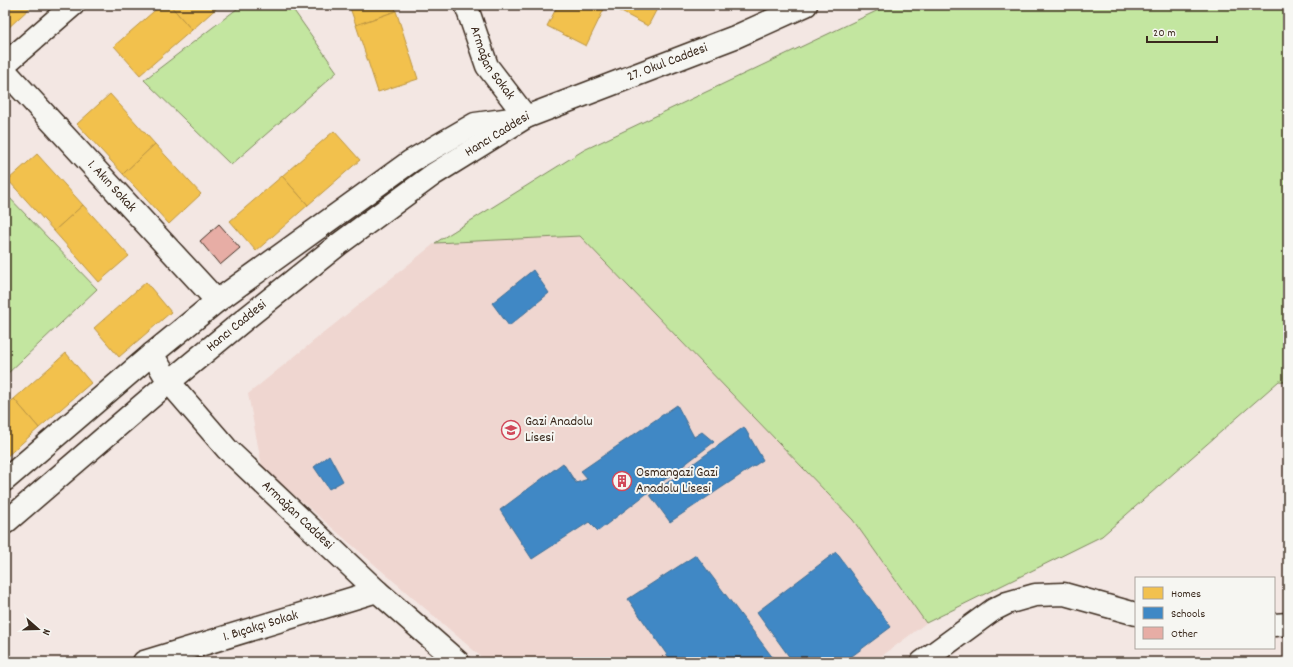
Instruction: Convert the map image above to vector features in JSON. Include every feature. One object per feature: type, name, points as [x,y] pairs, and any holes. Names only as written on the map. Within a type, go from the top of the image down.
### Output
[{"type":"main road","points":[[5,64],[73,5]]},
{"type":"main road","name":"Armağan Sokak","points":[[466,5],[487,66],[526,117]]},
{"type":"main road","name":"27. Okul Caddesi","points":[[526,117],[735,37],[806,5]]},
{"type":"main road","name":"1. Akın Sokak","points":[[5,71],[217,301]]},
{"type":"main road","name":"Hancı Caddesi","points":[[5,480],[152,354],[217,301],[411,161],[475,124],[526,117]]},
{"type":"main road","name":"Hancı Caddesi","points":[[5,523],[169,382],[250,315],[345,240],[434,174],[526,117]]},
{"type":"main road","name":"Armağan Caddesi","points":[[152,354],[169,382],[227,449],[378,592],[458,662]]},
{"type":"main road","name":"1. Bıçakçı Sokak","points":[[144,662],[378,592]]},
{"type":"main road","points":[[922,662],[993,610],[1007,603],[1035,594],[1064,594],[1135,614]]},
{"type":"main road","points":[[1275,625],[1288,624]]},
{"type":"shaded area","name":"Gazi Anadolu Lisesi","points":[[580,236],[853,520],[926,623],[874,662],[487,662],[262,467],[248,394],[435,243]]},
{"type":"green space","points":[[242,5],[290,5],[337,72],[231,165],[144,80]]},
{"type":"green space","points":[[889,5],[1288,5],[1288,382],[1279,381],[1102,536],[926,623],[853,520],[580,236],[435,243],[584,150]]},
{"type":"green space","points":[[5,193],[97,289],[5,376]]},
{"type":"building: Homes","points":[[5,5],[33,5],[5,31]]},
{"type":"building: Homes","points":[[161,5],[170,5],[192,30],[140,75],[114,46]]},
{"type":"building: Homes","points":[[170,5],[220,5],[192,30]]},
{"type":"building: Homes","points":[[349,5],[394,5],[396,11],[356,25]]},
{"type":"building: Homes","points":[[558,5],[606,5],[586,46],[547,26]]},
{"type":"building: Homes","points":[[608,5],[659,5],[648,26]]},
{"type":"building: Homes","points":[[396,11],[418,79],[378,92],[356,25]]},
{"type":"building: Homes","points":[[110,94],[155,144],[123,174],[77,124]]},
{"type":"building: Homes","points":[[334,131],[360,160],[308,205],[282,176]]},
{"type":"building: Homes","points":[[155,144],[201,194],[169,224],[123,174]]},
{"type":"building: Homes","points":[[37,154],[83,205],[54,231],[8,180]]},
{"type":"building: Homes","points":[[282,176],[308,205],[256,251],[230,221]]},
{"type":"building: Homes","points":[[83,205],[129,256],[99,282],[54,231]]},
{"type":"building: Homes","points":[[146,282],[171,312],[119,357],[94,328]]},
{"type":"building: Homes","points":[[66,353],[91,383],[39,428],[14,399]]},
{"type":"building: Homes","points":[[14,399],[39,428],[5,458],[5,406]]},
{"type":"building: Schools","points":[[533,270],[549,293],[509,326],[492,303]]},
{"type":"building: Schools","name":"Osmangazi Gazi Anadolu Lisesi","points":[[677,405],[694,437],[702,432],[714,442],[598,531],[589,522],[532,559],[500,510],[563,463],[576,483],[588,479],[581,471]]},
{"type":"building: Schools","points":[[744,427],[763,460],[670,522],[650,495]]},
{"type":"building: Schools","points":[[329,455],[343,481],[329,489],[314,467]]},
{"type":"building: Schools","points":[[836,552],[891,627],[844,662],[793,662],[757,612]]},
{"type":"building: Schools","points":[[696,555],[776,662],[672,662],[628,599]]},
{"type":"building: Other","points":[[219,224],[240,248],[220,265],[200,241]]},
{"type":"place","name":"Gazi Anadolu Lisesi","points":[[511,430]]},
{"type":"place","name":"Osmangazi Gazi Anadolu Lisesi","points":[[622,481]]}]
